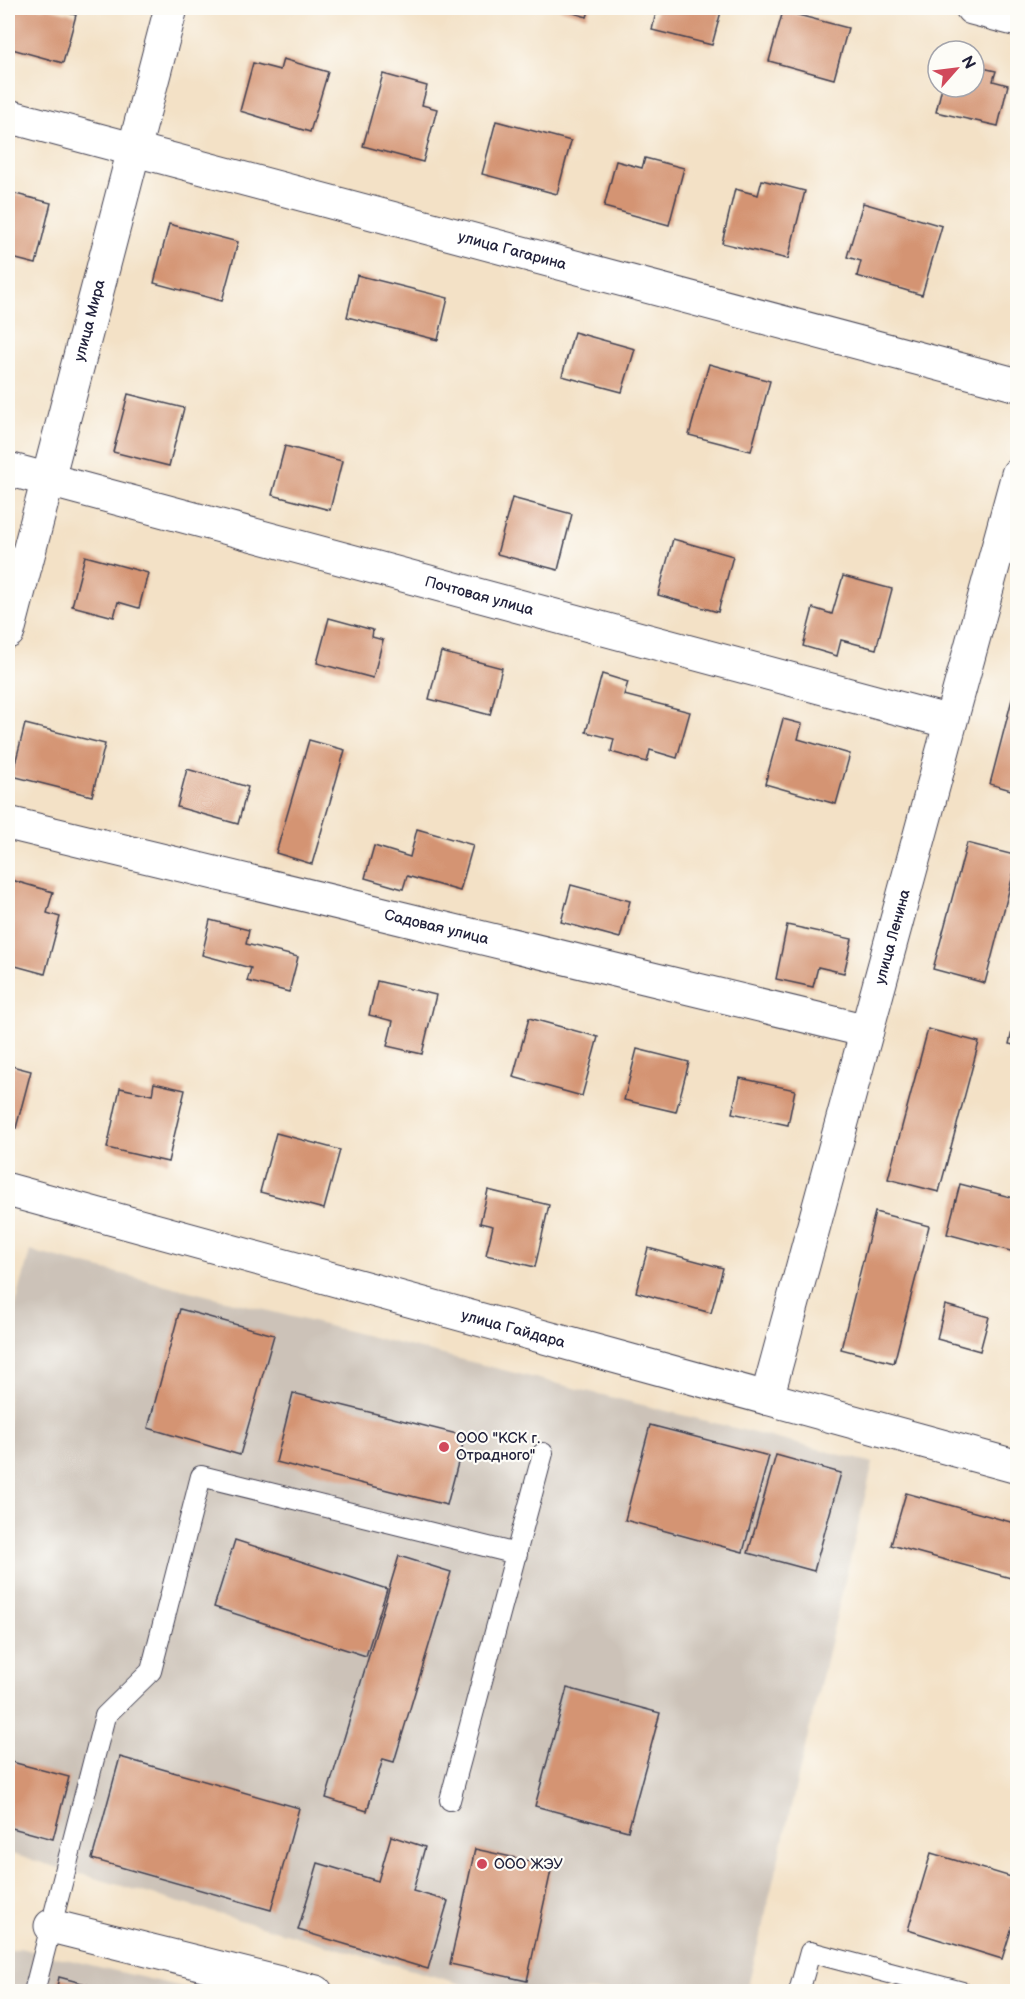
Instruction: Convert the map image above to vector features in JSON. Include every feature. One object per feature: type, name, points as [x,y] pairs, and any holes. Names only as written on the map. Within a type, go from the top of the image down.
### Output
[{"type":"street","name":"улица Мира","points":[[8,632],[171,8]]},
{"type":"street","points":[[972,8],[1017,20]]},
{"type":"street","name":"улица Гагарина","points":[[8,116],[1017,385]]},
{"type":"street","name":"Почтовая улица","points":[[8,469],[951,722]]},
{"type":"street","name":"улица Ленина","points":[[766,1398],[1017,474]]},
{"type":"street","name":"Садовая улица","points":[[8,823],[867,1031]]},
{"type":"street","name":"улица Гайдара","points":[[8,1190],[1017,1467]]},
{"type":"street","points":[[51,1926],[316,1992]]},
{"type":"lane","points":[[450,1800],[543,1453]]},
{"type":"lane","points":[[34,1992],[105,1716],[151,1671],[201,1476],[516,1554]]},
{"type":"lane","points":[[799,1992],[810,1952],[962,1992]]},
{"type":"shaded area","points":[[30,1251],[873,1463],[747,1991],[485,1991],[8,1853],[8,1335]]},
{"type":"shaded area","points":[[20,1948],[199,1991],[8,1991],[8,1952]]},
{"type":"building","points":[[8,8],[49,8],[76,15],[63,63],[8,48]]},
{"type":"building","points":[[557,8],[590,8],[587,17]]},
{"type":"building","points":[[657,8],[722,8],[712,45],[652,30]]},
{"type":"building","points":[[783,11],[848,28],[834,79],[769,61]]},
{"type":"building","points":[[283,59],[328,72],[310,132],[240,111],[253,63],[280,70]]},
{"type":"building","points":[[986,69],[996,71],[993,81],[1008,85],[998,126],[936,112],[939,99],[986,99]]},
{"type":"building","points":[[383,74],[427,86],[422,105],[437,109],[423,162],[363,146]]},
{"type":"building","points":[[496,121],[571,141],[557,194],[482,174]]},
{"type":"building","points":[[645,158],[684,168],[669,225],[604,207],[616,161],[642,168]]},
{"type":"building","points":[[762,180],[805,191],[788,259],[722,243],[735,189],[758,195]]},
{"type":"building","points":[[8,192],[51,203],[36,264],[8,257]]},
{"type":"building","points":[[863,203],[942,226],[922,295],[857,276],[861,261],[847,257]]},
{"type":"building","points":[[169,224],[238,242],[222,301],[154,283]]},
{"type":"building","points":[[357,275],[448,298],[438,340],[347,317]]},
{"type":"building","points":[[574,332],[635,349],[622,392],[562,376]]},
{"type":"building","points":[[709,364],[770,381],[751,451],[689,435]]},
{"type":"building","points":[[128,394],[184,408],[169,466],[113,452]]},
{"type":"building","points":[[285,446],[342,461],[330,510],[272,495]]},
{"type":"building","points":[[512,498],[572,514],[558,570],[497,554]]},
{"type":"building","points":[[673,539],[733,556],[718,612],[658,595]]},
{"type":"building","points":[[85,556],[148,573],[139,608],[118,602],[114,617],[72,606]]},
{"type":"building","points":[[843,576],[892,589],[876,649],[841,640],[837,656],[803,646],[813,608],[832,614]]},
{"type":"building","points":[[329,618],[373,630],[372,637],[383,640],[373,678],[317,663]]},
{"type":"building","points":[[441,652],[502,668],[490,715],[429,699]]},
{"type":"building","points":[[602,674],[628,682],[624,695],[690,712],[677,758],[650,750],[647,762],[611,752],[614,739],[586,732]]},
{"type":"building","points":[[1018,681],[1018,792],[990,784]]},
{"type":"building","points":[[783,719],[802,724],[798,739],[850,754],[836,804],[765,784]]},
{"type":"building","points":[[25,724],[105,744],[92,796],[12,776]]},
{"type":"building","points":[[309,740],[345,750],[312,864],[276,853]]},
{"type":"building","points":[[187,769],[248,787],[238,824],[177,807]]},
{"type":"building","points":[[417,829],[473,845],[460,891],[407,876],[403,889],[365,878],[374,846],[410,857]]},
{"type":"building","points":[[967,843],[1018,856],[985,983],[933,969]]},
{"type":"building","points":[[8,879],[53,892],[47,913],[60,917],[45,974],[8,964]]},
{"type":"building","points":[[571,885],[630,901],[620,938],[561,922]]},
{"type":"building","points":[[210,920],[249,930],[246,944],[298,957],[289,992],[247,981],[251,968],[202,955]]},
{"type":"building","points":[[787,925],[852,939],[844,973],[818,967],[813,987],[776,979]]},
{"type":"building","points":[[377,981],[436,995],[422,1054],[387,1046],[393,1021],[369,1015]]},
{"type":"building","points":[[1018,1011],[1018,1046],[1009,1044]]},
{"type":"building","points":[[529,1018],[598,1037],[582,1096],[513,1077]]},
{"type":"building","points":[[928,1029],[979,1042],[939,1192],[888,1179]]},
{"type":"building","points":[[637,1049],[689,1062],[676,1112],[624,1100]]},
{"type":"building","points":[[8,1065],[31,1071],[16,1128],[8,1126]]},
{"type":"building","points":[[740,1078],[795,1090],[788,1125],[732,1113]]},
{"type":"building","points":[[154,1083],[185,1090],[168,1162],[107,1148],[120,1088],[152,1095]]},
{"type":"building","points":[[276,1133],[340,1150],[324,1209],[260,1192]]},
{"type":"building","points":[[960,1184],[1018,1199],[1018,1253],[947,1234]]},
{"type":"building","points":[[488,1190],[549,1205],[535,1267],[486,1255],[493,1226],[480,1223]]},
{"type":"building","points":[[875,1212],[929,1226],[894,1363],[841,1349]]},
{"type":"building","points":[[648,1248],[723,1268],[711,1313],[636,1292]]},
{"type":"building","points":[[945,1305],[989,1317],[980,1351],[937,1339]]},
{"type":"building","points":[[180,1309],[274,1335],[240,1455],[148,1428]]},
{"type":"building","points":[[293,1393],[465,1436],[447,1505],[276,1462]]},
{"type":"building","points":[[650,1425],[769,1456],[743,1552],[625,1520]]},
{"type":"building","points":[[776,1455],[841,1473],[814,1571],[748,1553]]},
{"type":"building","points":[[906,1493],[1018,1524],[1018,1580],[891,1545]]},
{"type":"building","points":[[235,1540],[387,1589],[366,1656],[214,1607]]},
{"type":"building","points":[[399,1556],[451,1572],[394,1762],[383,1759],[367,1811],[326,1798]]},
{"type":"building","points":[[567,1688],[660,1713],[628,1831],[535,1806]]},
{"type":"building","points":[[120,1757],[299,1808],[271,1910],[92,1859]]},
{"type":"building","points":[[8,1761],[69,1777],[53,1839],[8,1827]]},
{"type":"building","points":[[391,1836],[425,1847],[413,1891],[448,1901],[428,1969],[298,1930],[318,1863],[378,1881]]},
{"type":"building","points":[[475,1849],[552,1866],[527,1981],[450,1964]]},
{"type":"building","points":[[931,1853],[1018,1879],[1018,1908],[1002,1959],[908,1930]]},
{"type":"building","points":[[59,1977],[112,1991],[112,1992],[56,1992]]},
{"type":"place","name":"ООО \"КСК г. Отрадного\"","points":[[444,1447]]},
{"type":"place","name":"ООО ЖЭУ","points":[[482,1864]]}]
